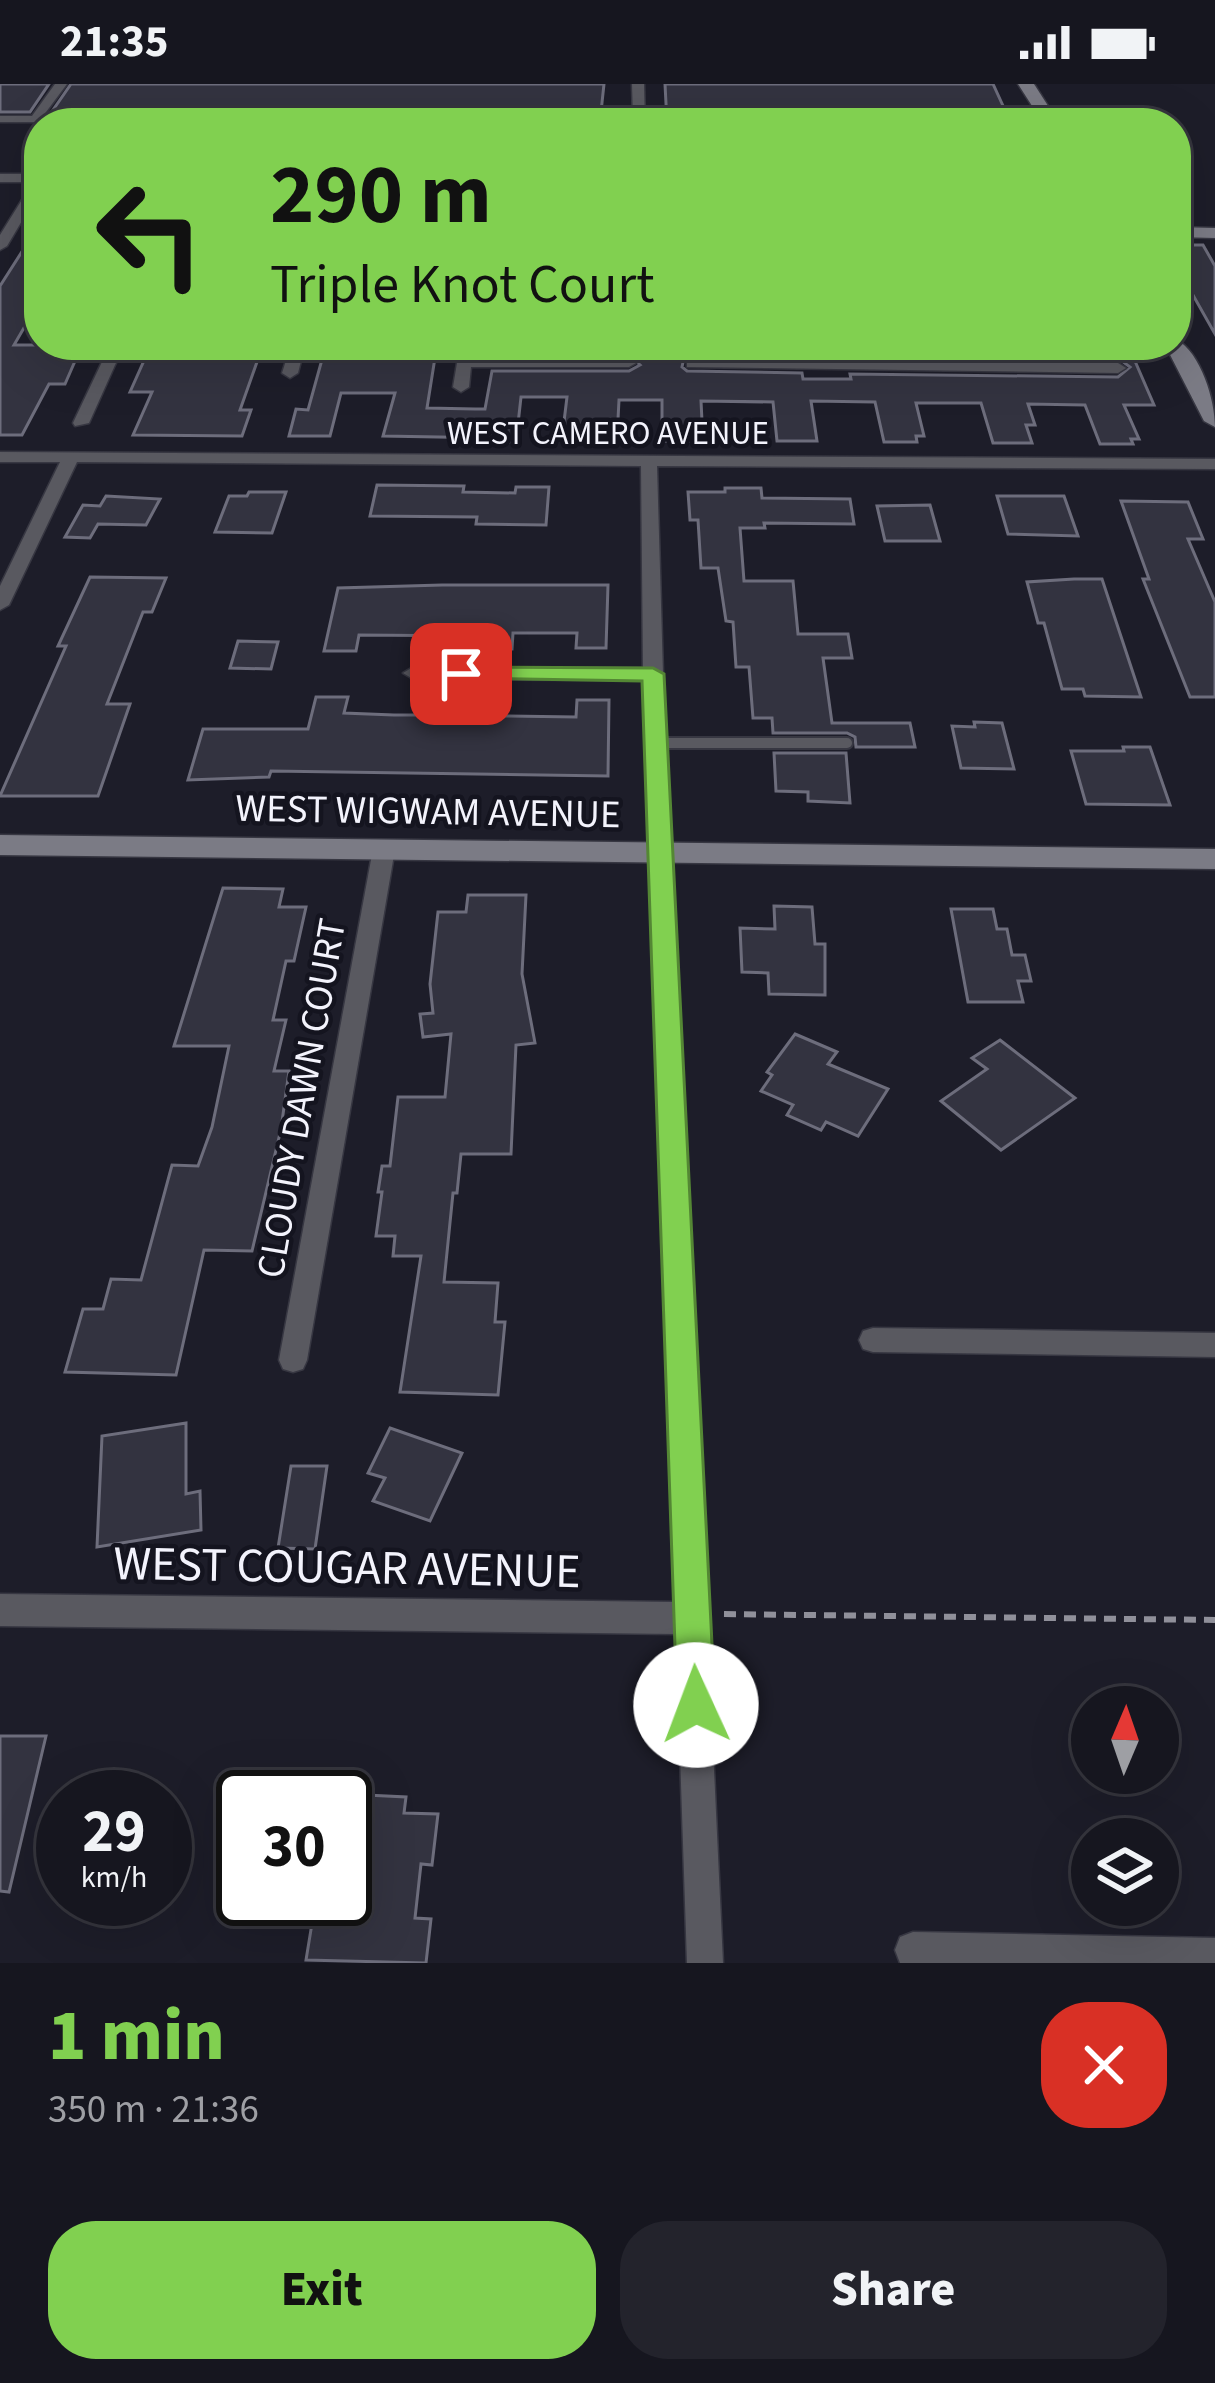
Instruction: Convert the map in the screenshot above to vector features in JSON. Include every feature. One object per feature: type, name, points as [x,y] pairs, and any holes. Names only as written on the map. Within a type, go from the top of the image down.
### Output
[{"type":"street","points":[[0,246],[7,223]]},
{"type":"street","points":[[81,423],[110,360]]},
{"type":"street","points":[[290,373],[294,360]]},
{"type":"street","points":[[461,387],[465,360]]},
{"type":"street","points":[[575,360],[629,363]]},
{"type":"street","points":[[827,360],[828,365]]},
{"type":"street","points":[[1183,360],[1215,421]]},
{"type":"street","points":[[692,364],[1118,368]]},
{"type":"street","name":"WEST CAMERO AVENUE","points":[[0,457],[1215,464]]},
{"type":"street","points":[[0,605],[71,457]]},
{"type":"street","points":[[649,462],[653,674],[708,1616],[705,1963]]},
{"type":"street","points":[[413,673],[653,674]]},
{"type":"street","name":"WEST WIGWAM AVENUE","points":[[0,845],[1215,859]]},
{"type":"street","name":"CLOUDY DAWN COURT","points":[[293,1360],[384,849]]},
{"type":"street","points":[[873,1340],[1215,1345]]},
{"type":"street","name":"WEST COUGAR AVENUE","points":[[0,1610],[708,1616]]},
{"type":"street","points":[[913,1950],[1215,1956]]},
{"type":"lane","points":[[659,743],[847,743]]},
{"type":"path","points":[[708,1616],[1215,1620]]},
{"type":"building","points":[[0,84],[49,84],[33,108],[0,112]]},
{"type":"building","points":[[71,84],[604,84],[601,108],[54,108]]},
{"type":"building","points":[[665,84],[993,84],[1004,108],[666,108]]},
{"type":"building","points":[[1191,245],[1203,245],[1215,266],[1215,334],[1191,292]]},
{"type":"building","points":[[24,248],[24,328],[14,345],[24,345],[24,360],[75,360],[65,384],[49,384],[22,435],[0,435],[0,286]]},
{"type":"building","points":[[144,360],[258,360],[240,410],[251,410],[242,436],[133,435],[152,392],[130,392]]},
{"type":"building","points":[[322,360],[435,360],[427,408],[485,409],[492,371],[629,371],[640,365],[634,360],[684,360],[687,371],[802,373],[803,379],[851,379],[850,374],[1118,377],[1130,367],[1121,360],[1134,360],[1154,405],[1124,405],[1139,439],[1131,439],[1133,444],[1100,444],[1085,405],[1028,404],[1035,425],[1026,425],[1032,443],[993,443],[981,403],[916,403],[924,436],[916,436],[917,442],[884,442],[875,402],[811,401],[817,441],[777,441],[773,402],[701,401],[703,441],[662,441],[662,400],[619,400],[617,439],[562,438],[567,397],[521,397],[516,442],[383,436],[395,393],[341,393],[330,436],[289,436],[296,409],[308,410]]},
{"type":"building","points":[[377,485],[464,486],[463,492],[515,493],[516,487],[549,487],[546,525],[476,524],[477,517],[370,516]]},
{"type":"building","points":[[725,488],[761,488],[762,498],[850,499],[854,524],[764,523],[765,528],[740,528],[744,581],[793,581],[798,634],[848,634],[852,658],[823,658],[832,723],[910,723],[915,747],[856,747],[855,737],[847,733],[773,733],[772,718],[753,718],[749,667],[736,667],[733,622],[726,621],[718,568],[701,568],[698,520],[690,520],[688,492],[725,492]]},
{"type":"building","points":[[286,492],[272,533],[215,532],[229,496]]},
{"type":"building","points":[[106,496],[160,499],[146,525],[98,524],[90,538],[65,537],[83,505],[100,506]]},
{"type":"building","points":[[997,496],[1064,496],[1078,536],[1008,534]]},
{"type":"building","points":[[1121,501],[1188,502],[1203,539],[1188,539],[1215,602],[1215,697],[1190,697],[1143,579],[1149,579]]},
{"type":"building","points":[[930,505],[940,541],[885,541],[877,506]]},
{"type":"building","points":[[90,577],[166,578],[152,612],[143,612],[107,704],[130,704],[98,796],[0,796],[66,646],[58,646]]},
{"type":"building","points":[[1102,579],[1141,697],[1085,696],[1083,689],[1062,689],[1027,582]]},
{"type":"building","points":[[608,585],[606,648],[576,648],[577,633],[513,633],[512,649],[481,649],[482,636],[359,635],[356,651],[324,651],[338,588]]},
{"type":"building","points":[[238,641],[278,642],[271,669],[230,668]]},
{"type":"building","points":[[316,697],[348,697],[344,713],[471,715],[473,700],[505,700],[503,716],[576,717],[577,700],[609,700],[608,776],[271,771],[269,777],[188,780],[203,729],[308,729]]},
{"type":"building","points":[[974,722],[1002,723],[1014,769],[961,768],[952,726],[975,727]]},
{"type":"building","points":[[1123,747],[1150,747],[1170,805],[1086,804],[1071,751],[1124,751]]},
{"type":"building","points":[[774,753],[846,753],[850,803],[808,801],[808,792],[776,791]]},
{"type":"building","points":[[223,888],[283,889],[279,907],[306,907],[294,961],[286,961],[273,1020],[286,1020],[274,1071],[289,1071],[281,1129],[252,1251],[204,1250],[176,1375],[65,1372],[83,1309],[103,1309],[111,1279],[141,1280],[172,1165],[198,1166],[212,1127],[229,1046],[174,1046]]},
{"type":"building","points":[[468,895],[526,895],[522,974],[535,1043],[516,1045],[511,1154],[461,1154],[457,1193],[453,1193],[444,1282],[498,1283],[495,1322],[505,1322],[498,1395],[400,1392],[421,1256],[393,1256],[395,1236],[376,1236],[382,1192],[378,1192],[382,1166],[390,1166],[398,1097],[445,1097],[451,1034],[423,1037],[420,1014],[433,1013],[430,984],[438,912],[466,912]]},
{"type":"building","points":[[774,906],[812,907],[815,944],[825,944],[825,995],[769,994],[768,973],[742,972],[740,928],[775,929]]},
{"type":"building","points":[[951,909],[993,909],[997,929],[1007,929],[1012,955],[1025,955],[1031,981],[1018,981],[1023,1002],[968,1002]]},
{"type":"building","points":[[795,1034],[837,1052],[828,1064],[888,1089],[858,1136],[826,1122],[821,1130],[787,1115],[793,1105],[761,1091],[772,1075],[767,1072]]},
{"type":"building","points":[[1000,1040],[1075,1098],[1001,1150],[941,1101],[987,1069],[972,1058]]},
{"type":"building","points":[[186,1423],[186,1494],[200,1491],[201,1530],[97,1547],[102,1436]]},
{"type":"building","points":[[390,1428],[462,1453],[430,1521],[373,1501],[385,1478],[368,1473]]},
{"type":"building","points":[[291,1466],[327,1466],[315,1549],[278,1548]]},
{"type":"building","points":[[0,1736],[46,1736],[9,1892],[0,1891]]},
{"type":"building","points":[[372,1795],[406,1797],[404,1813],[438,1814],[432,1865],[421,1864],[415,1918],[431,1919],[426,1963],[306,1960],[312,1926],[372,1926]]},
{"type":"route","points":[[461,674],[653,674],[696,1705]]}]
